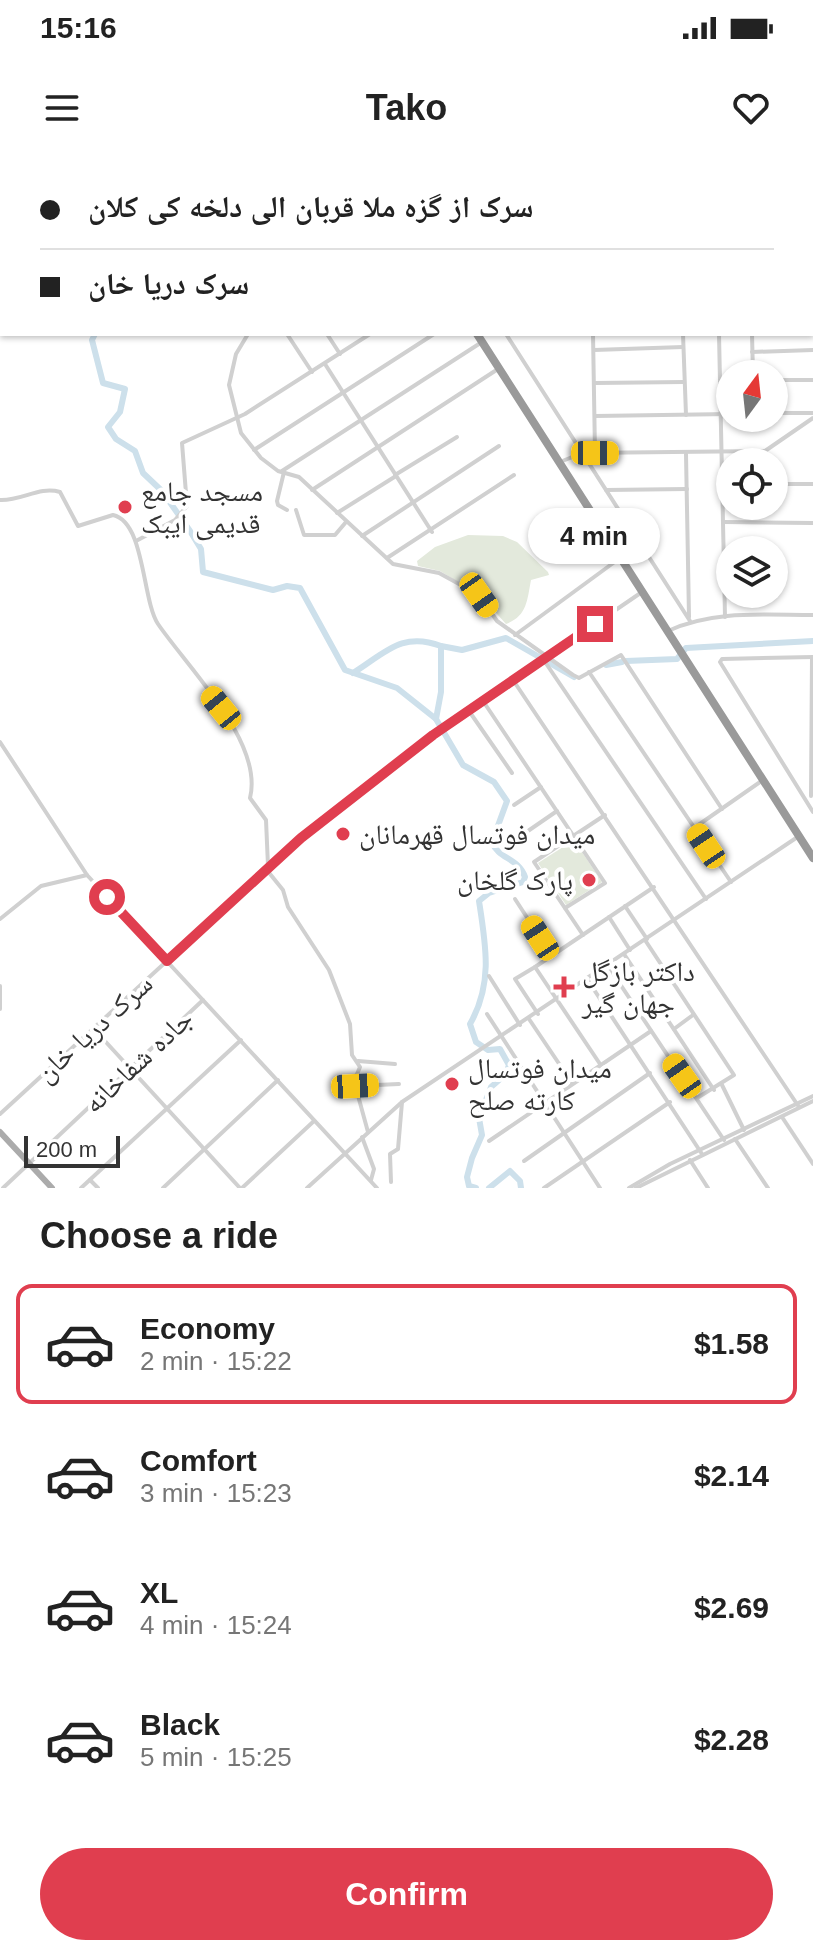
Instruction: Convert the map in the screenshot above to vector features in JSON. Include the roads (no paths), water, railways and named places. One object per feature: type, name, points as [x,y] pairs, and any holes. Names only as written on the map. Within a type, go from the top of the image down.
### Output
[{"type":"highway","points":[[479,338],[813,858]]},
{"type":"main road","points":[[0,1132],[52,1188]]},
{"type":"street","points":[[247,336],[236,354],[229,385],[236,418],[254,450],[282,472],[299,477],[398,566],[439,573],[479,595],[497,621],[545,658],[579,678],[621,655],[722,809]]},
{"type":"street","points":[[288,336],[312,372]]},
{"type":"street","points":[[328,336],[340,354]]},
{"type":"street","points":[[136,541],[175,520],[187,506],[182,443],[236,418],[365,336]]},
{"type":"street","points":[[254,450],[431,336]]},
{"type":"street","points":[[507,336],[690,620]]},
{"type":"street","points":[[593,336],[595,453]]},
{"type":"street","points":[[683,336],[686,415]]},
{"type":"street","points":[[719,336],[720,360]]},
{"type":"street","points":[[752,336],[752,360]]},
{"type":"street","points":[[287,510],[277,501],[282,472],[479,338]]},
{"type":"street","points":[[593,350],[683,347]]},
{"type":"street","points":[[752,352],[813,350]]},
{"type":"street","points":[[325,364],[432,532]]},
{"type":"street","points":[[312,490],[499,369]]},
{"type":"street","points":[[788,380],[813,380]]},
{"type":"street","points":[[594,383],[684,382]]},
{"type":"street","points":[[595,416],[716,414]]},
{"type":"street","points":[[788,414],[813,415]]},
{"type":"street","points":[[769,448],[813,415]]},
{"type":"street","points":[[337,513],[457,437]]},
{"type":"street","points":[[362,536],[499,446]]},
{"type":"street","points":[[560,462],[582,453],[716,452]]},
{"type":"street","points":[[686,453],[690,620]]},
{"type":"street","points":[[387,558],[432,532],[514,475]]},
{"type":"street","points":[[788,484],[813,484]]},
{"type":"street","points":[[606,490],[687,489]]},
{"type":"street","points":[[0,500],[22,499],[44,490],[60,492],[78,526],[118,515],[136,541],[157,621],[221,708],[245,750],[253,786],[250,798],[266,820],[267,867],[283,890],[288,907],[329,970],[350,1024],[351,1052],[360,1069],[355,1086],[368,1132]]},
{"type":"street","points":[[296,510],[304,535],[337,534],[346,522]]},
{"type":"street","points":[[725,617],[723,522],[813,523]]},
{"type":"street","points":[[515,635],[621,558]]},
{"type":"street","name":"سرک دریا خان","points":[[0,1114],[267,867],[433,735],[643,591]]},
{"type":"street","points":[[668,631],[690,620],[813,615]]},
{"type":"street","points":[[803,795],[812,796],[812,657],[722,659],[720,662],[813,812]]},
{"type":"street","points":[[545,658],[706,899]]},
{"type":"street","points":[[589,672],[731,882]]},
{"type":"street","points":[[513,680],[676,919],[798,1106]]},
{"type":"street","points":[[483,701],[605,883],[565,908]]},
{"type":"street","points":[[469,711],[512,773]]},
{"type":"street","points":[[0,742],[87,875],[345,1152],[372,1185]]},
{"type":"street","points":[[694,828],[763,780]]},
{"type":"street","points":[[514,805],[541,787]]},
{"type":"street","points":[[509,844],[557,811]]},
{"type":"street","points":[[583,935],[534,862],[605,815]]},
{"type":"street","points":[[307,1188],[402,1102],[538,1014],[799,836]]},
{"type":"street","points":[[0,919],[41,886],[87,875]]},
{"type":"street","points":[[538,1014],[515,979],[654,887]]},
{"type":"street","points":[[515,899],[552,956]]},
{"type":"street","points":[[625,906],[734,1075],[697,1098]]},
{"type":"street","points":[[609,917],[630,950]]},
{"type":"street","points":[[624,954],[714,1090]]},
{"type":"street","points":[[608,966],[724,1140]]},
{"type":"street","points":[[535,967],[601,1064]]},
{"type":"street","points":[[489,976],[520,1025]]},
{"type":"street","points":[[587,979],[702,1152]]},
{"type":"street","points":[[0,986],[0,1009]]},
{"type":"street","name":"جاده شفاخانه","points":[[5,1187],[203,1000]]},
{"type":"street","points":[[487,1014],[600,1188]]},
{"type":"street","points":[[674,1029],[693,1015]]},
{"type":"street","points":[[529,1019],[572,1083]]},
{"type":"street","points":[[93,1028],[241,1188],[314,1121]]},
{"type":"street","points":[[489,1141],[651,1031]]},
{"type":"street","points":[[81,1188],[241,1040]]},
{"type":"street","points":[[358,1061],[395,1064]]},
{"type":"street","points":[[524,1161],[650,1073]]},
{"type":"street","points":[[163,1188],[278,1080]]},
{"type":"street","points":[[355,1086],[399,1084]]},
{"type":"street","points":[[722,1085],[744,1130]]},
{"type":"street","points":[[629,1188],[813,1099]]},
{"type":"street","points":[[391,1182],[388,1174],[390,1154],[398,1149],[401,1141],[402,1102]]},
{"type":"street","points":[[544,1188],[670,1102]]},
{"type":"street","points":[[636,1188],[645,1180],[782,1117],[798,1106]]},
{"type":"street","points":[[782,1117],[813,1164]]},
{"type":"street","points":[[362,1137],[374,1169],[372,1185]]},
{"type":"street","points":[[735,1139],[768,1188]]},
{"type":"street","points":[[690,1160],[708,1188]]},
{"type":"street","points":[[90,1180],[98,1188]]},
{"type":"street","points":[[645,1180],[651,1188]]},
{"type":"street","points":[[0,1181],[5,1187]]},
{"type":"waterway","points":[[94,336],[92,340],[103,383],[125,389],[120,412],[108,427],[116,439],[135,451],[143,473],[162,491],[190,531],[201,549],[203,572],[273,590],[287,586],[300,588],[345,670],[397,688],[436,719],[463,765],[494,782],[507,801],[492,842],[499,852],[518,866],[525,877],[523,882],[489,893],[479,901],[485,979],[470,1024],[476,1042],[488,1050],[500,1049],[509,1065],[506,1074],[491,1087],[479,1118],[482,1135],[467,1177],[469,1186],[476,1188]]},
{"type":"waterway","points":[[441,646],[462,650],[506,638],[541,658]]},
{"type":"waterway","points":[[353,673],[394,646],[415,641],[441,646],[441,692],[436,719]]},
{"type":"waterway","points":[[626,661],[677,659],[686,648],[813,641]]},
{"type":"waterway","points":[[546,661],[574,677]]},
{"type":"waterway","points":[[606,665],[622,662]]},
{"type":"waterway","points":[[489,1188],[510,1171],[520,1181],[521,1188]]},
{"type":"place","name":"مسجد جامع قدیمی ایبک","points":[[125,507]]},
{"type":"place","name":"میدان فوتسال قهرمانان","points":[[343,834]]},
{"type":"place","name":"پارک گلخان","points":[[589,880]]},
{"type":"place","name":"داکتر بازگل جهان گیر","points":[[564,987]]},
{"type":"place","name":"میدان فوتسال کارته صلح","points":[[452,1084]]}]
